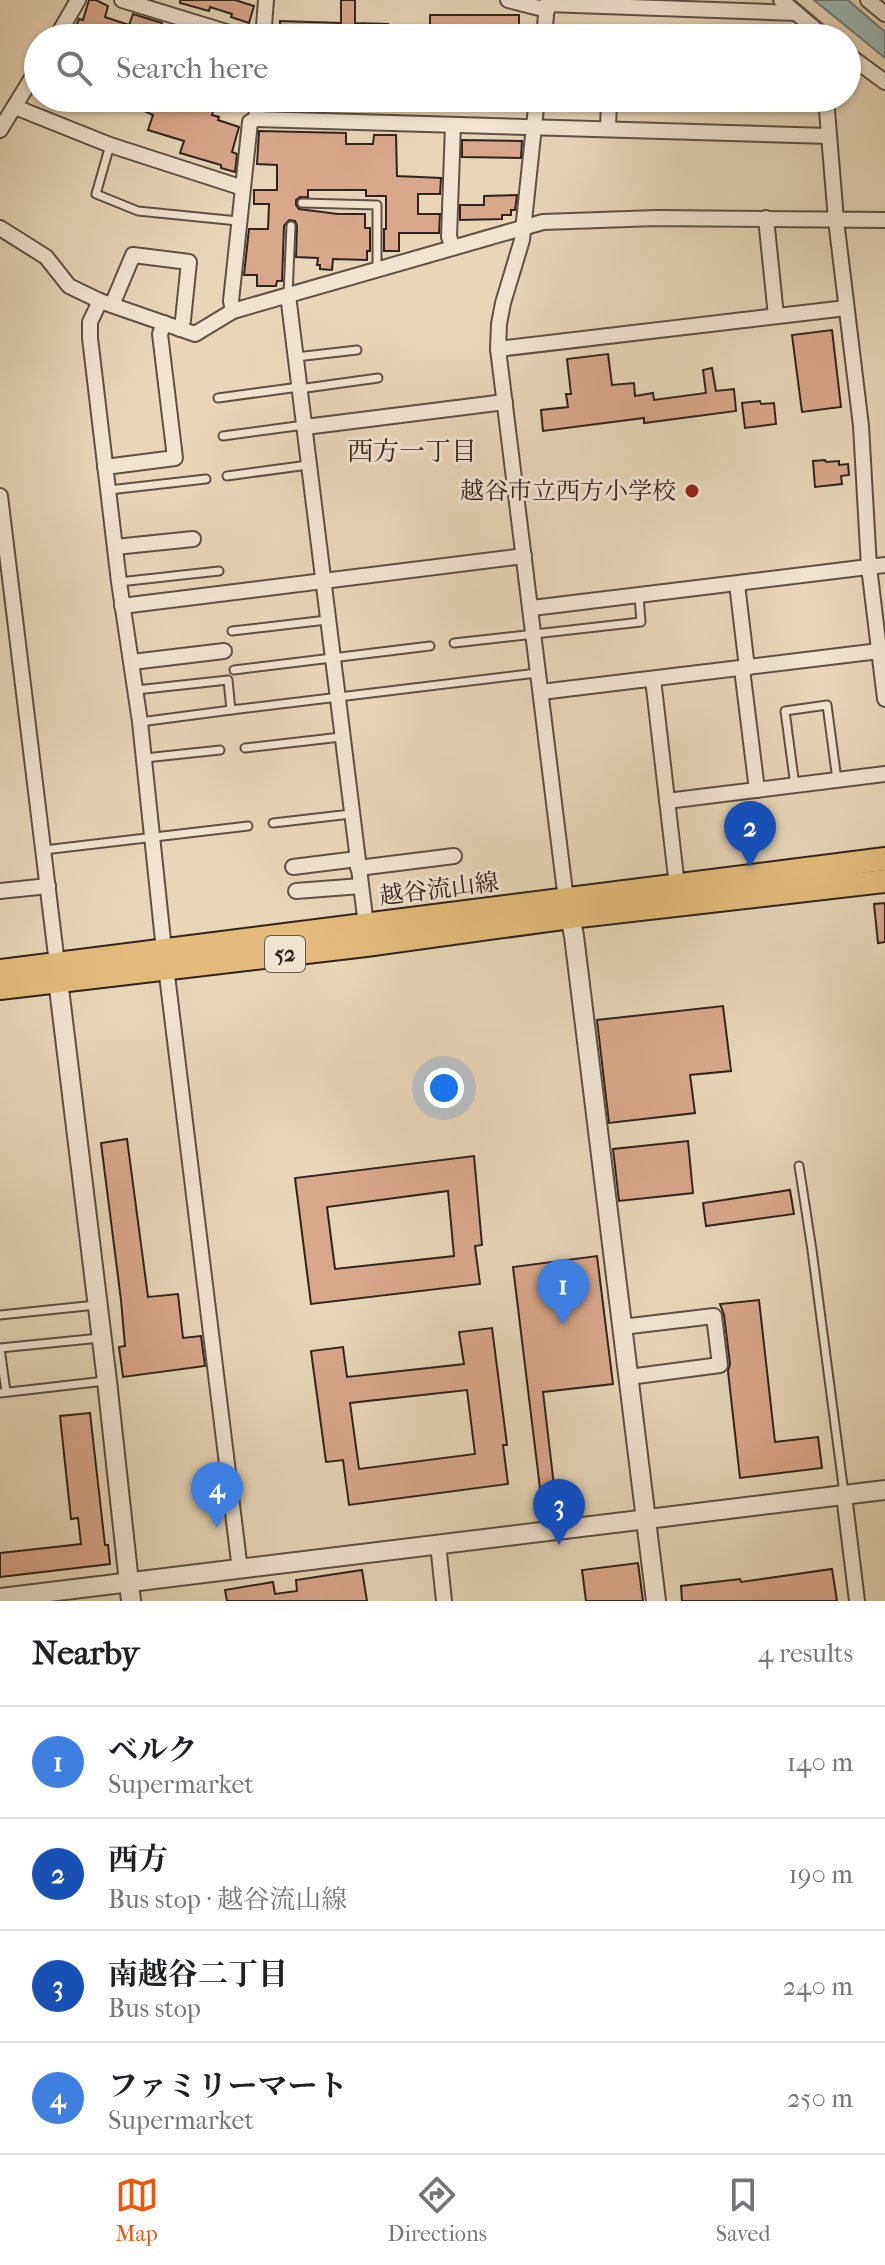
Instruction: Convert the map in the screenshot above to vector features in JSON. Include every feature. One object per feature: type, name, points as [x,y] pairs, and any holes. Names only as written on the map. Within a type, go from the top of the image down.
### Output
[{"type":"main road","name":"越谷流山線","points":[[165,959],[366,945],[677,886],[885,859]]},
{"type":"main road","name":"越谷流山線","points":[[0,971],[58,972],[165,959],[366,925],[885,881]]},
{"type":"main road","name":"越谷流山線","points":[[0,988],[58,972]]},
{"type":"street","points":[[64,24],[78,0]]},
{"type":"street","points":[[122,0],[200,24]]},
{"type":"street","points":[[264,24],[266,0]]},
{"type":"street","points":[[508,0],[796,13]]},
{"type":"street","points":[[781,0],[808,24]]},
{"type":"street","points":[[868,0],[885,14]]},
{"type":"street","points":[[545,24],[547,4]]},
{"type":"street","points":[[861,64],[885,82]]},
{"type":"street","points":[[0,130],[24,92]]},
{"type":"street","points":[[15,107],[24,111]]},
{"type":"street","points":[[28,112],[110,145],[243,188]]},
{"type":"street","points":[[256,119],[257,112]]},
{"type":"street","points":[[536,112],[522,240],[503,303],[498,349],[656,1601]]},
{"type":"street","points":[[608,129],[609,112]]},
{"type":"street","points":[[827,112],[836,220],[861,426],[869,567],[885,699]]},
{"type":"street","points":[[233,311],[231,301],[250,122],[256,119],[829,136]]},
{"type":"street","points":[[453,125],[449,237],[453,247]]},
{"type":"street","points":[[766,218],[776,316]]},
{"type":"street","points":[[0,228],[46,257],[69,286],[106,303],[195,334],[233,311],[543,222],[766,218],[885,220]]},
{"type":"street","points":[[180,329],[189,262],[133,255],[121,289],[90,322],[90,338],[122,606],[140,722],[165,959],[240,1570]]},
{"type":"street","points":[[288,295],[366,925]]},
{"type":"street","points":[[498,349],[846,308]]},
{"type":"street","points":[[105,467],[175,458],[160,334],[164,323]]},
{"type":"street","points":[[304,426],[505,402]]},
{"type":"street","points":[[0,496],[5,587],[44,850],[130,1592]]},
{"type":"street","points":[[115,547],[193,539]]},
{"type":"street","points":[[122,606],[524,556]]},
{"type":"street","points":[[532,608],[885,565]]},
{"type":"street","points":[[737,584],[757,790]]},
{"type":"street","points":[[132,662],[224,651]]},
{"type":"street","points":[[541,692],[879,651]]},
{"type":"street","points":[[653,679],[677,886]]},
{"type":"street","points":[[667,801],[885,774]]},
{"type":"street","points":[[293,867],[454,856]]},
{"type":"street","points":[[0,891],[48,886]]},
{"type":"street","points":[[296,891],[361,886]]},
{"type":"street","points":[[622,1327],[714,1316],[720,1365],[629,1377]]},
{"type":"street","points":[[0,1598],[130,1592],[240,1570],[885,1490]]},
{"type":"street","points":[[844,1495],[857,1601]]},
{"type":"street","points":[[438,1544],[444,1601]]},
{"type":"lane","points":[[110,145],[96,194],[138,211],[241,222]]},
{"type":"lane","points":[[302,203],[377,205],[377,262],[380,270]]},
{"type":"lane","points":[[288,295],[291,226]]},
{"type":"lane","points":[[296,357],[357,350]]},
{"type":"lane","points":[[218,398],[378,378]]},
{"type":"lane","points":[[223,436],[304,426]]},
{"type":"lane","points":[[227,476],[309,465]]},
{"type":"lane","points":[[109,490],[206,479]]},
{"type":"lane","points":[[119,582],[219,571]]},
{"type":"lane","points":[[454,643],[641,622],[639,595]]},
{"type":"lane","points":[[232,631],[327,620]]},
{"type":"lane","points":[[234,670],[430,646]]},
{"type":"lane","points":[[140,722],[539,672]]},
{"type":"lane","points":[[136,690],[228,680],[231,710]]},
{"type":"lane","points":[[795,786],[785,711],[827,705],[838,780]]},
{"type":"lane","points":[[245,748],[341,737]]},
{"type":"lane","points":[[142,759],[220,750]]},
{"type":"lane","points":[[273,823],[351,814]]},
{"type":"lane","points":[[44,850],[248,826]]},
{"type":"lane","points":[[799,1166],[844,1495]]},
{"type":"lane","points":[[0,1315],[98,1304]]},
{"type":"lane","points":[[102,1338],[0,1348],[3,1393],[107,1381]]},
{"type":"water","points":[[814,0],[848,0],[885,32],[885,58],[861,38],[861,24],[843,24]]},
{"type":"building","points":[[89,0],[96,0],[108,6],[105,17],[126,24],[77,24],[79,19],[83,20]]},
{"type":"building","points":[[180,0],[235,0],[254,6],[249,23],[231,17],[232,14],[210,7],[209,11],[180,3]]},
{"type":"building","points":[[341,0],[355,0],[355,23],[388,24],[280,24],[280,21],[341,23]]},
{"type":"building","points":[[133,14],[162,24],[129,24]]},
{"type":"building","points":[[430,15],[519,15],[519,24],[430,24]]},
{"type":"building","points":[[146,112],[213,112],[212,115],[219,117],[218,120],[239,127],[232,152],[237,154],[235,172],[180,153],[184,141],[148,130],[153,115]]},
{"type":"building","points":[[259,131],[346,133],[346,144],[373,144],[374,135],[396,135],[397,176],[441,178],[440,194],[418,194],[418,214],[440,214],[439,233],[399,233],[399,251],[384,251],[386,196],[366,196],[366,190],[308,190],[308,197],[296,200],[299,209],[365,214],[365,228],[370,228],[367,260],[333,259],[332,270],[320,269],[318,258],[296,257],[297,226],[295,221],[289,220],[284,226],[282,281],[277,281],[276,286],[257,286],[257,275],[244,275],[249,229],[268,229],[269,204],[254,204],[254,190],[277,190],[277,165],[257,164]]},
{"type":"building","points":[[462,140],[522,141],[521,158],[462,157]]},
{"type":"building","points":[[517,195],[515,210],[511,210],[511,215],[502,215],[502,219],[460,220],[460,205],[484,205],[484,196]]},
{"type":"building","points":[[832,330],[841,407],[802,412],[792,335]]},
{"type":"building","points":[[608,354],[612,385],[634,383],[635,396],[653,393],[654,400],[706,393],[703,370],[712,368],[716,391],[734,389],[736,411],[644,423],[644,418],[543,431],[541,410],[568,407],[566,394],[571,394],[567,359]]},
{"type":"building","points":[[760,401],[761,404],[774,403],[776,424],[745,428],[742,403]]},
{"type":"building","points":[[813,461],[839,461],[839,465],[848,464],[849,475],[841,476],[842,484],[815,487]]},
{"type":"building","points":[[885,903],[885,942],[878,943],[874,904]]},
{"type":"building","points":[[723,1006],[731,1071],[690,1075],[695,1113],[609,1123],[597,1020]]},
{"type":"building","points":[[127,1139],[148,1297],[178,1294],[183,1338],[201,1336],[205,1366],[123,1377],[119,1347],[125,1346],[121,1300],[101,1143]]},
{"type":"building","points":[[688,1141],[693,1193],[619,1201],[613,1149]]},
{"type":"building","points":[[474,1156],[482,1245],[475,1246],[480,1284],[311,1304],[295,1178]],"holes":[[[448,1191],[454,1256],[335,1269],[327,1207]]]},
{"type":"building","points":[[790,1190],[794,1214],[706,1226],[703,1203]]},
{"type":"building","points":[[597,1256],[613,1384],[543,1392],[554,1486],[540,1488],[513,1267]]},
{"type":"building","points":[[759,1300],[775,1442],[818,1437],[822,1468],[740,1478],[728,1371],[730,1364],[720,1304]]},
{"type":"building","points":[[492,1328],[507,1445],[503,1445],[508,1484],[349,1505],[343,1460],[326,1462],[311,1351],[343,1347],[347,1377],[464,1364],[459,1332]],"holes":[[[467,1390],[475,1454],[359,1469],[350,1403]]]},
{"type":"building","points":[[90,1413],[105,1545],[108,1545],[110,1564],[0,1577],[0,1553],[81,1544],[78,1518],[71,1519],[60,1416]]},
{"type":"building","points":[[638,1563],[643,1601],[586,1601],[582,1570]]},
{"type":"building","points":[[832,1569],[837,1601],[682,1601],[681,1586],[740,1579],[741,1582]]},
{"type":"building","points":[[362,1570],[367,1601],[227,1601],[225,1590],[273,1582],[275,1594],[297,1591],[296,1580]]},
{"type":"waterway","points":[[793,0],[821,24]]},
{"type":"place","name":"越谷市立西方小学校","points":[[692,491]]},
{"type":"place","name":"西方","points":[[750,867]]},
{"type":"place","name":"ベルク","points":[[563,1325]]},
{"type":"place","name":"ファミリーマート","points":[[217,1528]]},
{"type":"place","name":"南越谷二丁目","points":[[559,1545]]},
{"type":"district","name":"西方一丁目","points":[[412,451]]}]
